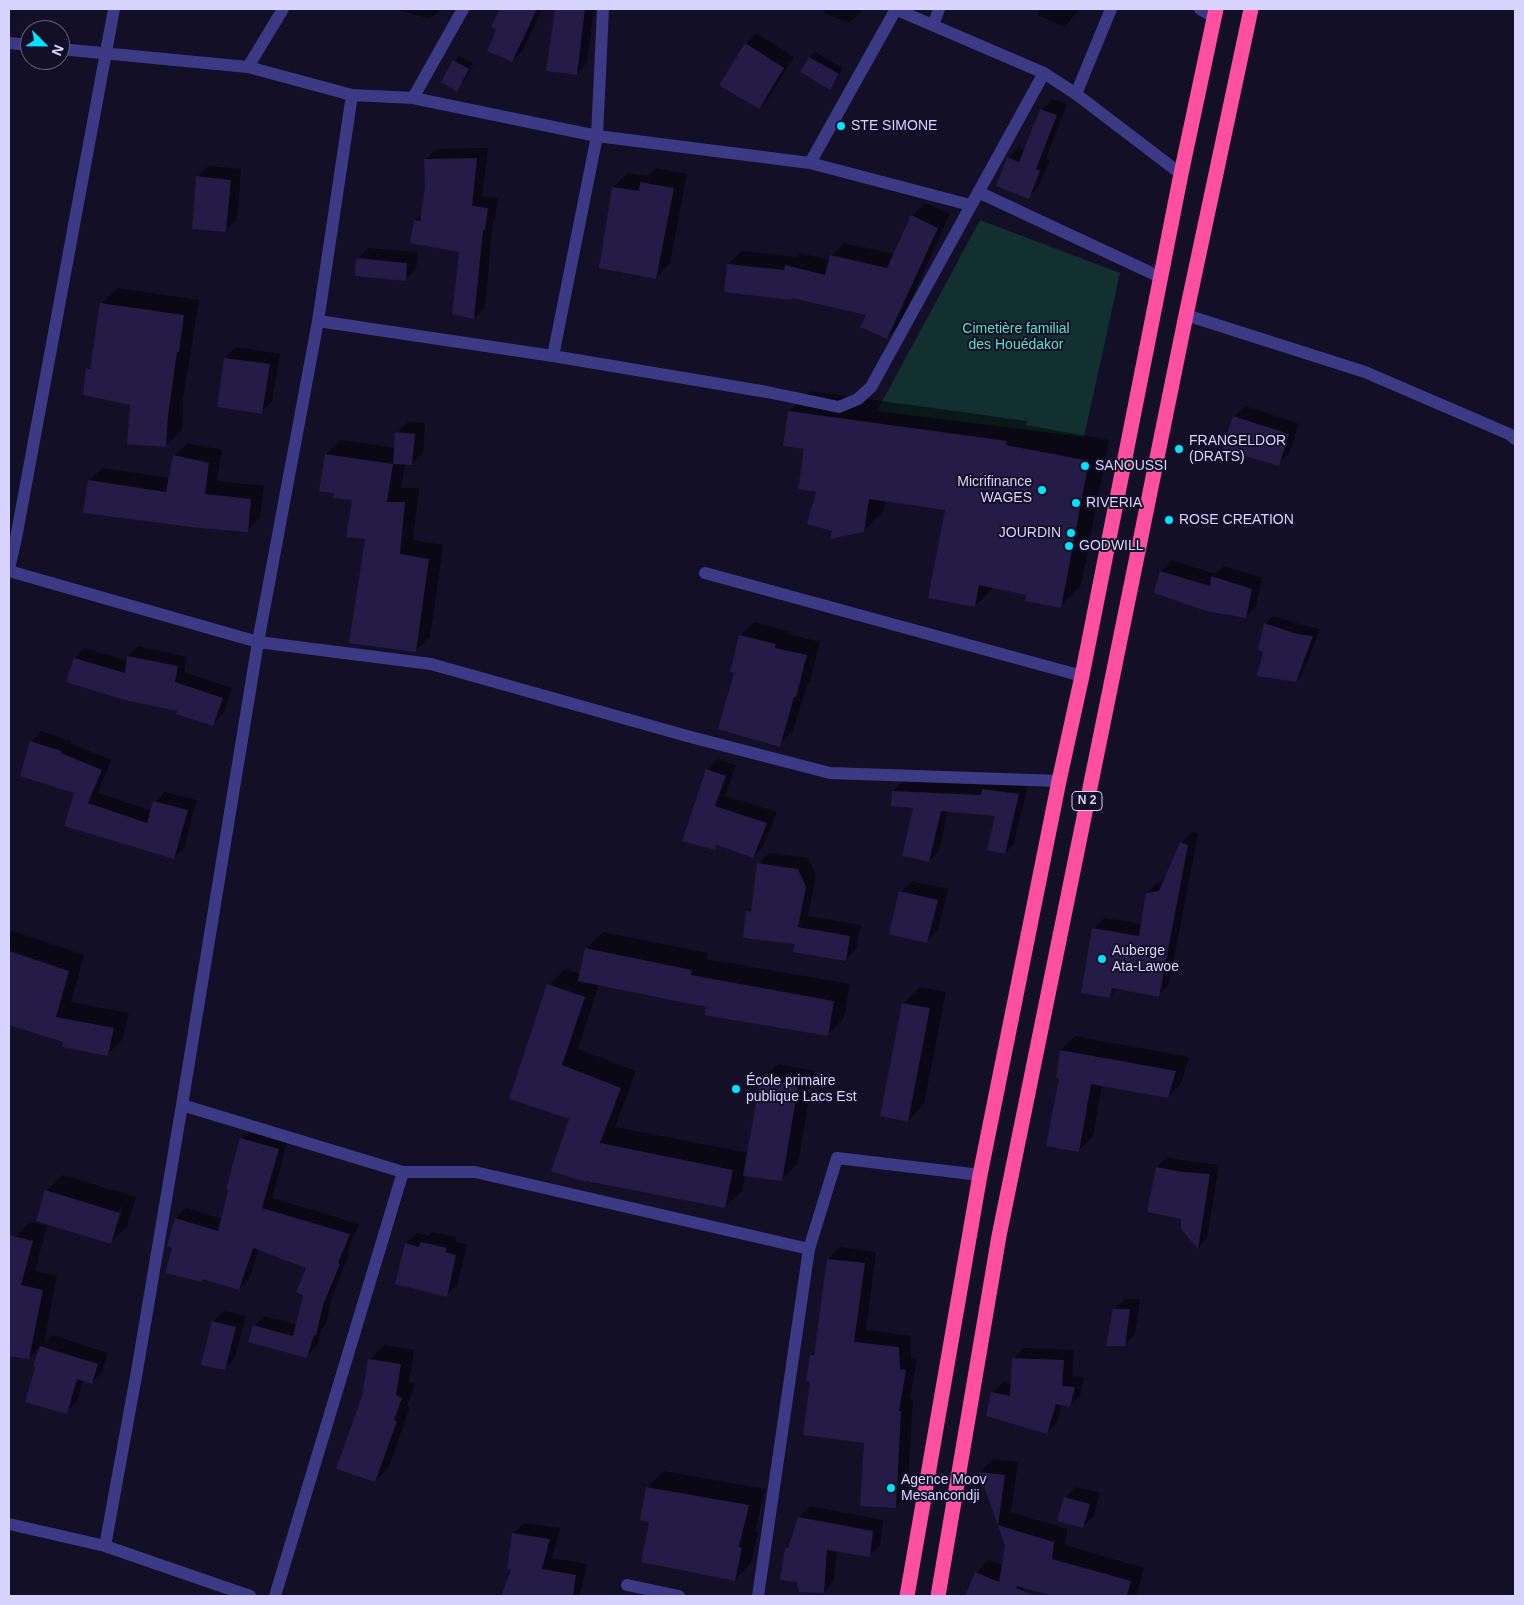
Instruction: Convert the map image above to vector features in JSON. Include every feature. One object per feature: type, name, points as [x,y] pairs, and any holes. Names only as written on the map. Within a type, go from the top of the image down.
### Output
[{"type":"highway","name":"N 2","points":[[938,1596],[998,1236],[1186,315],[1251,9]]},
{"type":"highway","name":"N 2","points":[[907,1596],[980,1176],[1059,781],[1082,676],[1160,277],[1215,13]]},
{"type":"street","points":[[114,9],[12,537],[9,570],[258,642],[431,664],[687,736],[830,773],[1059,781]]},
{"type":"street","points":[[248,67],[283,9]]},
{"type":"street","points":[[414,98],[463,9]]},
{"type":"street","points":[[553,356],[597,136],[603,9]]},
{"type":"street","points":[[810,163],[896,9],[1044,73],[1076,94],[1181,174]]},
{"type":"street","points":[[933,25],[940,9]]},
{"type":"street","points":[[1076,94],[1111,9]]},
{"type":"street","points":[[1200,9],[1215,13]]},
{"type":"street","points":[[70,50],[248,67],[352,95],[414,98],[597,136],[810,163],[970,204]]},
{"type":"street","points":[[318,321],[553,356],[767,392],[839,407],[858,399],[871,388],[970,204],[1044,73]]},
{"type":"street","points":[[105,1546],[137,1371],[258,642],[318,321],[352,95]]},
{"type":"street","points":[[978,192],[1160,277]]},
{"type":"street","points":[[1186,315],[1365,372],[1509,434],[1515,439]]},
{"type":"street","points":[[706,573],[1082,676]]},
{"type":"street","points":[[182,1105],[403,1172],[475,1172],[808,1249]]},
{"type":"street","points":[[758,1596],[808,1249],[837,1158],[980,1176]]},
{"type":"street","points":[[275,1596],[403,1172]]},
{"type":"street","points":[[9,1524],[105,1546],[250,1596]]},
{"type":"street","points":[[627,1585],[679,1596]]},
{"type":"green space","name":"Cimetière familial des Houédakor","points":[[980,220],[1120,273],[1084,437],[877,411]]},
{"type":"building","points":[[500,9],[537,9],[512,62],[487,51],[496,30],[491,27]]},
{"type":"building","points":[[555,9],[585,9],[577,75],[546,71]]},
{"type":"building","points":[[745,43],[784,68],[759,109],[719,85]]},
{"type":"building","points":[[809,57],[839,74],[830,90],[800,72]]},
{"type":"building","points":[[453,60],[469,69],[457,92],[441,82]]},
{"type":"building","points":[[1040,109],[1057,115],[1036,169],[1040,171],[1029,199],[996,186],[1007,157],[1019,162]]},
{"type":"building","points":[[477,158],[472,206],[488,208],[485,230],[483,230],[474,319],[452,314],[459,252],[410,243],[414,220],[420,221],[425,188],[424,159]]},
{"type":"building","points":[[196,176],[231,180],[226,232],[192,229]]},
{"type":"building","points":[[640,182],[674,188],[656,279],[599,268],[612,187],[639,191]]},
{"type":"building","points":[[911,215],[938,228],[887,339],[860,327],[866,315],[792,298],[792,300],[724,292],[727,264],[784,270],[785,265],[825,275],[830,255],[887,268]]},
{"type":"building","points":[[356,258],[407,263],[406,281],[355,276]]},
{"type":"building","points":[[100,303],[184,315],[168,416],[166,447],[127,444],[130,405],[83,395],[86,368],[90,369]]},
{"type":"building","points":[[224,358],[270,364],[262,414],[217,407]]},
{"type":"building","points":[[788,411],[1007,441],[1006,445],[1089,461],[1061,608],[1025,601],[1026,595],[979,585],[975,607],[928,598],[945,510],[869,499],[864,532],[830,539],[832,531],[807,524],[816,492],[798,489],[804,449],[783,446]]},
{"type":"building","points":[[1233,416],[1289,434],[1279,466],[1222,449]]},
{"type":"building","points":[[395,432],[415,434],[412,465],[393,464]]},
{"type":"building","points":[[325,454],[393,464],[387,502],[405,502],[400,554],[429,559],[416,652],[349,643],[365,539],[346,537],[352,500],[333,498],[334,493],[319,491]]},
{"type":"building","points":[[173,455],[209,463],[205,494],[251,499],[248,532],[199,528],[83,513],[88,480],[166,492]]},
{"type":"building","points":[[1160,571],[1210,586],[1211,576],[1252,589],[1246,618],[1206,611],[1154,593]]},
{"type":"building","points":[[1264,623],[1297,634],[1313,636],[1296,682],[1257,676],[1263,652],[1258,650]]},
{"type":"building","points":[[739,635],[776,644],[775,648],[807,655],[780,747],[718,729],[734,673],[730,672]]},
{"type":"building","points":[[127,656],[178,666],[175,682],[223,698],[213,726],[176,714],[177,711],[125,700],[66,682],[74,658],[125,673]]},
{"type":"building","points":[[30,741],[61,751],[61,753],[102,770],[88,803],[147,823],[153,801],[188,810],[174,859],[64,826],[74,793],[20,776]]},
{"type":"building","points":[[706,769],[726,776],[715,806],[767,823],[753,858],[717,845],[715,850],[682,841]]},
{"type":"building","points":[[982,789],[1019,794],[1005,854],[987,850],[995,816],[941,811],[929,862],[902,856],[913,808],[891,806],[892,791],[981,795]]},
{"type":"building","points":[[1180,842],[1188,845],[1159,997],[1112,988],[1110,998],[1081,993],[1092,928],[1139,936],[1146,893],[1159,891]]},
{"type":"building","points":[[757,863],[798,869],[806,887],[798,927],[850,936],[846,961],[793,952],[795,944],[743,938],[746,911],[751,911]]},
{"type":"building","points":[[899,891],[938,900],[927,943],[889,934]]},
{"type":"building","points":[[585,948],[692,970],[691,975],[834,1001],[828,1036],[704,1015],[706,1007],[578,981]]},
{"type":"building","points":[[9,951],[69,971],[56,1017],[114,1028],[108,1056],[62,1047],[63,1042],[9,1025]]},
{"type":"building","points":[[547,984],[585,997],[562,1065],[621,1088],[600,1143],[733,1170],[725,1208],[585,1182],[551,1171],[569,1119],[509,1099]]},
{"type":"building","points":[[902,1003],[930,1008],[908,1122],[880,1116]]},
{"type":"building","points":[[1060,1050],[1176,1071],[1168,1098],[1091,1084],[1079,1152],[1046,1146],[1059,1078],[1056,1078]]},
{"type":"building","points":[[760,1080],[798,1087],[782,1181],[743,1176]]},
{"type":"building","points":[[240,1138],[279,1149],[262,1208],[350,1234],[323,1305],[316,1336],[314,1335],[307,1358],[248,1342],[253,1325],[293,1336],[303,1295],[296,1292],[306,1268],[253,1248],[239,1290],[202,1279],[201,1282],[165,1273],[172,1248],[167,1246],[175,1218],[218,1231],[228,1190],[226,1189]]},
{"type":"building","points":[[1156,1167],[1182,1172],[1210,1174],[1198,1249],[1181,1229],[1181,1219],[1147,1212]]},
{"type":"building","points":[[45,1190],[120,1213],[111,1244],[36,1221]]},
{"type":"building","points":[[9,1235],[33,1241],[21,1285],[43,1290],[29,1359],[9,1356]]},
{"type":"building","points":[[421,1242],[447,1248],[445,1252],[456,1255],[447,1297],[395,1284],[405,1243],[418,1247]]},
{"type":"building","points":[[827,1259],[865,1263],[854,1342],[899,1347],[900,1369],[906,1370],[899,1411],[901,1411],[896,1508],[860,1506],[864,1443],[803,1435],[810,1382],[806,1381],[810,1355],[814,1355]]},
{"type":"building","points":[[1113,1309],[1130,1309],[1125,1346],[1106,1346]]},
{"type":"building","points":[[212,1321],[236,1327],[225,1370],[201,1365]]},
{"type":"building","points":[[40,1346],[98,1364],[92,1384],[77,1379],[67,1414],[25,1402],[35,1367],[33,1366]]},
{"type":"building","points":[[1012,1358],[1064,1360],[1062,1386],[1075,1387],[1070,1407],[1056,1404],[1047,1434],[986,1416],[991,1392],[1010,1396]]},
{"type":"building","points":[[368,1359],[401,1364],[396,1395],[402,1398],[394,1420],[397,1421],[375,1482],[336,1469],[362,1396]]},
{"type":"building","points":[[979,1472],[1005,1475],[998,1525],[1054,1542],[1052,1559],[1131,1581],[1127,1596],[1054,1596],[1017,1586],[1016,1588],[1033,1596],[965,1596],[975,1572],[999,1582],[1005,1546]]},
{"type":"building","points":[[646,1487],[749,1505],[739,1547],[742,1548],[735,1581],[641,1562],[649,1522],[640,1520]]},
{"type":"building","points":[[1064,1497],[1090,1504],[1083,1528],[1057,1521]]},
{"type":"building","points":[[798,1517],[873,1531],[870,1557],[827,1550],[824,1593],[799,1592],[797,1582],[780,1580],[785,1548],[788,1548]]},
{"type":"building","points":[[512,1533],[550,1539],[542,1569],[576,1575],[573,1596],[501,1596],[511,1570],[507,1569]]},
{"type":"place","name":"STE SIMONE","points":[[841,126]]},
{"type":"place","name":"FRANGELDOR (DRATS)","points":[[1179,449]]},
{"type":"place","name":"SANOUSSI","points":[[1085,466]]},
{"type":"place","name":"Micrifinance WAGES","points":[[1042,490]]},
{"type":"place","name":"RIVERIA","points":[[1076,503]]},
{"type":"place","name":"ROSE CREATION","points":[[1169,520]]},
{"type":"place","name":"JOURDIN","points":[[1071,533]]},
{"type":"place","name":"GODWILL","points":[[1069,546]]},
{"type":"place","name":"Auberge Ata-Lawoe","points":[[1102,959]]},
{"type":"place","name":"École primaire publique Lacs Est","points":[[736,1089]]},
{"type":"place","name":"Agence Moov Mesancondji","points":[[891,1488]]}]
